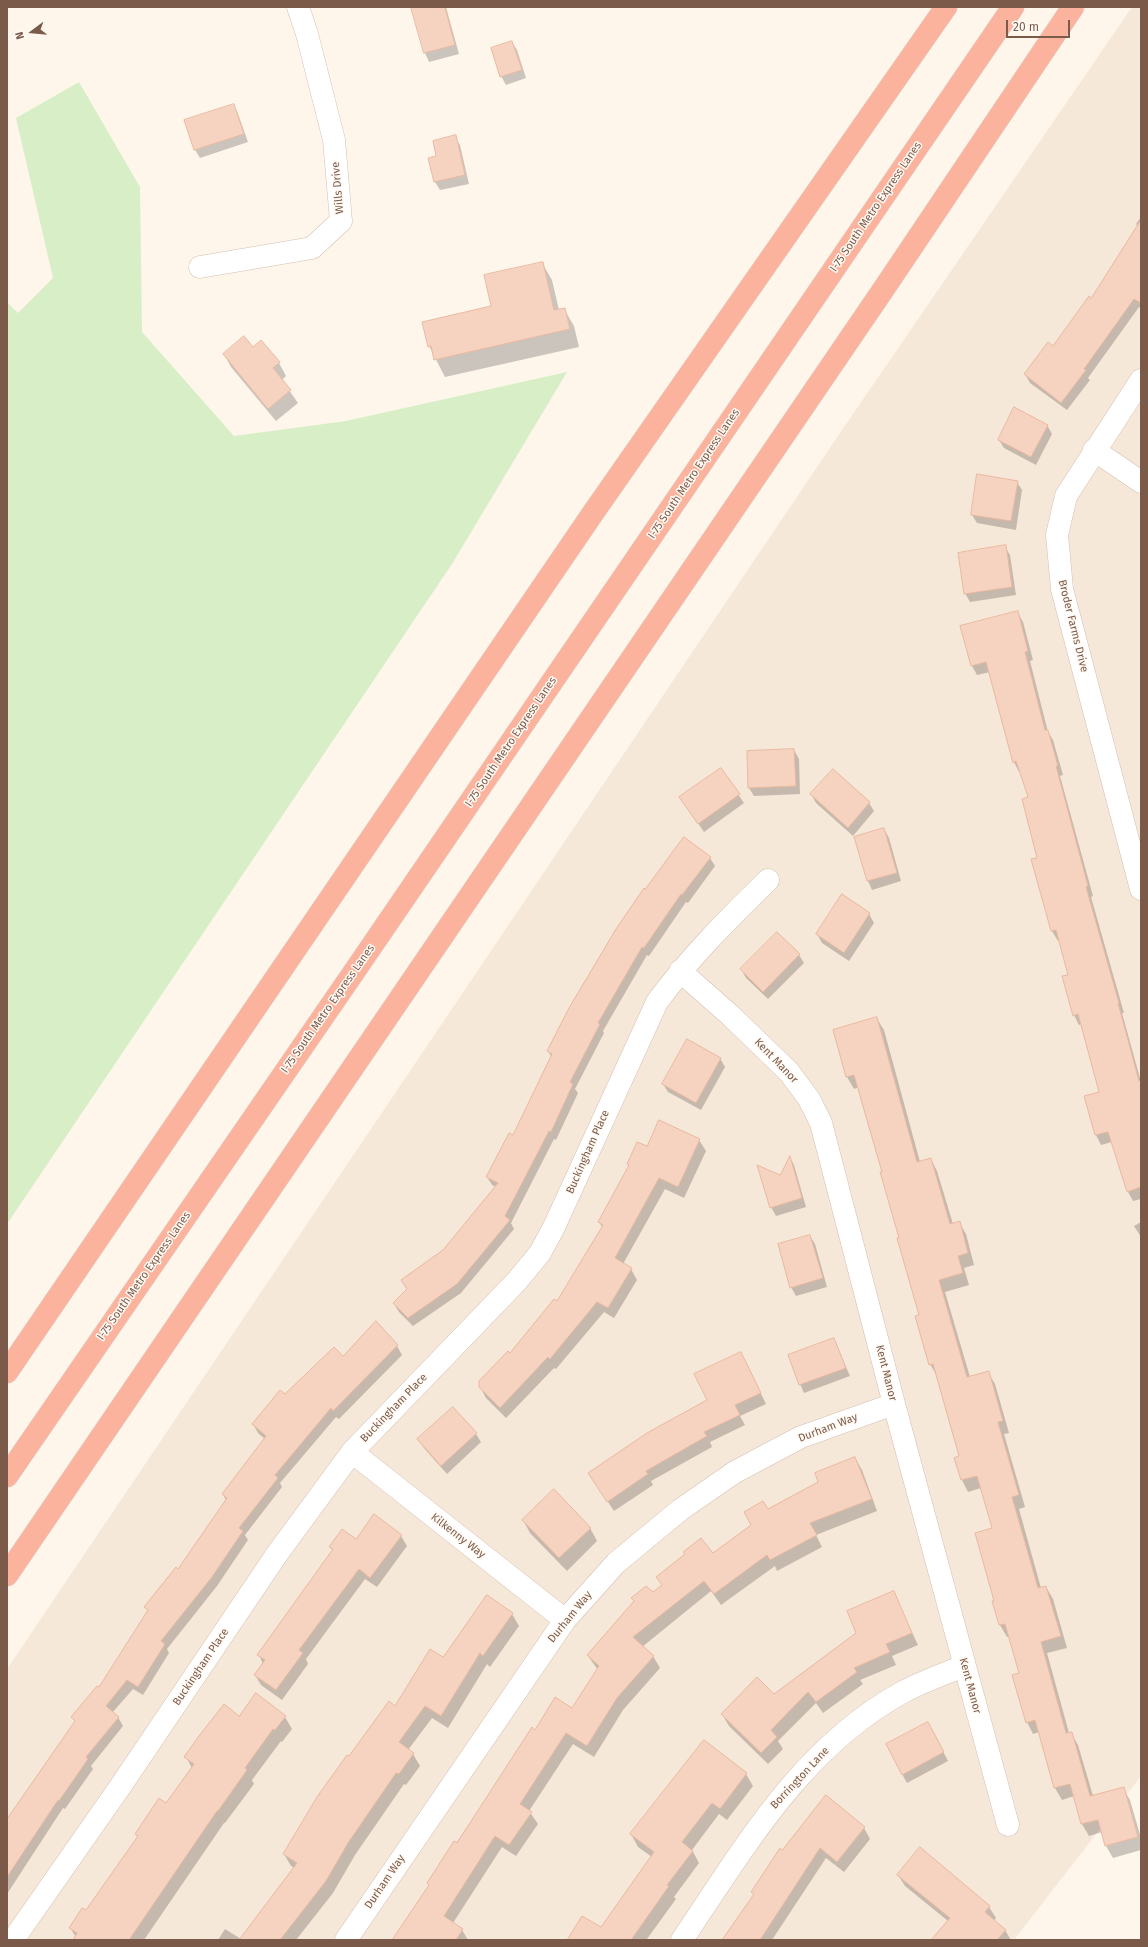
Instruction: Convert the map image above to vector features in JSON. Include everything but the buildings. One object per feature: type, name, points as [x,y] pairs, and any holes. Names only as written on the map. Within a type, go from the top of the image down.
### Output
[{"type":"highway","points":[[7,1372],[593,514],[946,7]]},
{"type":"highway","name":"I-75 South Metro Express Lanes","points":[[7,1476],[356,969],[1013,7]]},
{"type":"highway","points":[[7,1575],[867,313],[1073,7]]},
{"type":"street","name":"Wills Drive","points":[[200,267],[312,248],[341,221],[334,140],[307,34],[298,7]]},
{"type":"street","name":"Broder Farms Drive","points":[[1141,380],[1094,450],[1066,496],[1057,535],[1062,589],[1141,886]]},
{"type":"street","points":[[1094,450],[1141,482]]},
{"type":"street","name":"Buckingham Place","points":[[13,1940],[122,1784],[277,1554],[352,1452],[516,1282],[540,1253],[554,1227],[657,1002],[680,971],[723,924],[768,880]]},
{"type":"street","name":"Kent Manor","points":[[680,971],[730,1015],[789,1072],[809,1099],[821,1122],[894,1404],[1008,1825]]},
{"type":"street","name":"Durham Way","points":[[346,1940],[565,1620],[616,1563],[680,1510],[735,1472],[801,1437],[894,1404]]},
{"type":"street","name":"Kilkenny Way","points":[[352,1452],[565,1620]]},
{"type":"street","name":"Borrington Lane","points":[[682,1940],[765,1817],[819,1754],[870,1714],[902,1692],[964,1666]]},
{"type":"shaded area","points":[[1132,7],[1141,7],[1141,1776],[1014,1940],[7,1940],[7,1669],[842,430]]},
{"type":"green space","points":[[79,82],[140,187],[142,332],[234,436],[346,421],[567,372],[452,564],[7,1224],[7,302],[18,313],[53,278],[16,118]]}]
